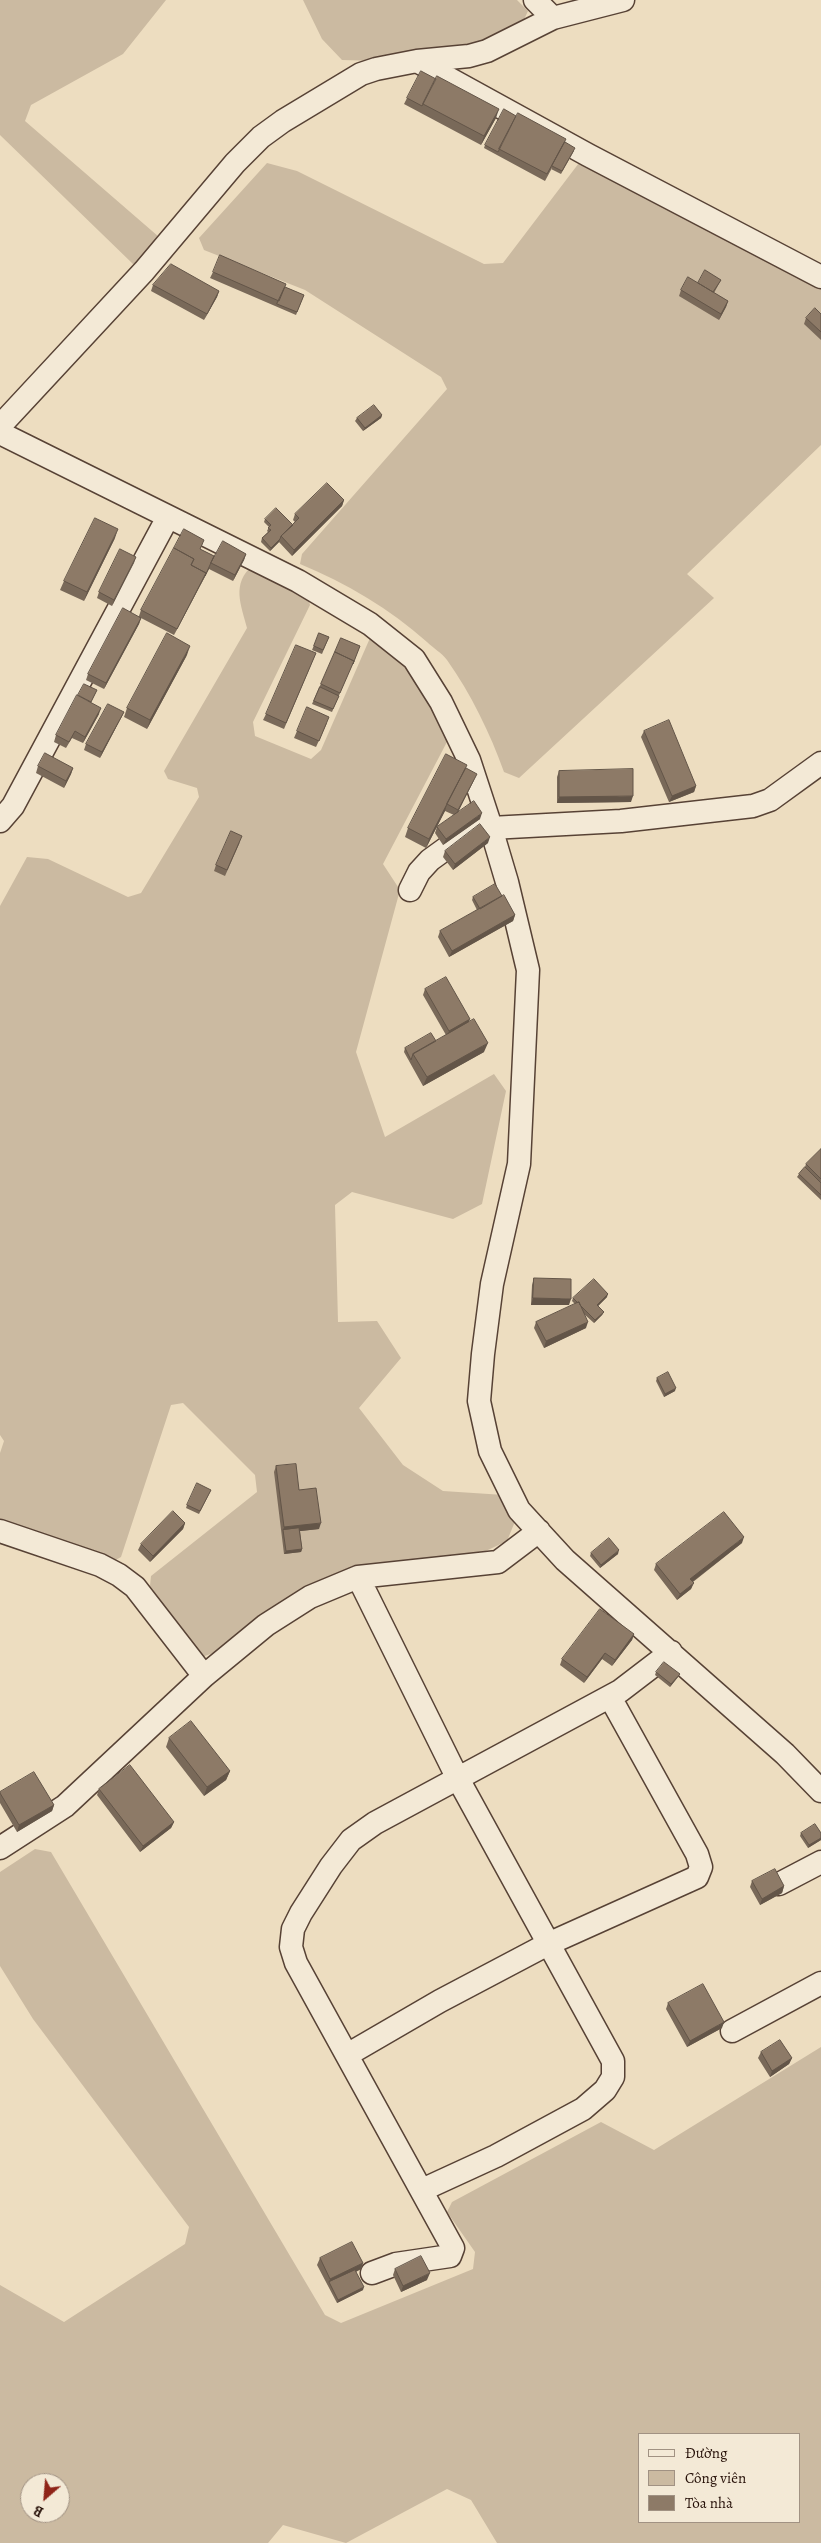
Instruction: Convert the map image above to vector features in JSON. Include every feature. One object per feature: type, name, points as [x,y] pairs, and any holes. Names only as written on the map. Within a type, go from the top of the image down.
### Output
[{"type":"street","points":[[535,0],[553,18]]},
{"type":"street","points":[[0,426],[144,271],[235,162],[261,137],[283,121],[361,74],[418,61],[469,56],[487,51],[553,18],[623,0]]},
{"type":"street","points":[[418,61],[588,155],[821,277]]},
{"type":"street","points":[[0,433],[298,581],[370,624],[414,659],[441,702],[469,760],[507,882],[528,970],[519,1164],[492,1284],[479,1401],[490,1451],[519,1510],[565,1560],[785,1754],[821,1791]]},
{"type":"street","points":[[0,821],[13,806],[168,516]]},
{"type":"street","points":[[410,890],[419,872],[430,860],[489,823],[621,820],[753,806],[777,796],[821,763]]},
{"type":"street","points":[[0,1531],[100,1565],[119,1575],[135,1587],[204,1676]]},
{"type":"street","points":[[0,1848],[66,1806],[204,1676],[273,1620],[310,1597],[358,1577],[498,1562],[538,1531]]},
{"type":"street","points":[[358,1577],[456,1778],[612,2060],[613,2077],[605,2090],[584,2109],[496,2156],[422,2190]]},
{"type":"street","points":[[372,2273],[396,2264],[450,2256],[453,2248],[449,2237],[296,1963],[291,1948],[293,1929],[331,1866],[351,1840],[375,1823],[456,1778],[610,1697],[671,1652]]},
{"type":"street","points":[[347,2056],[440,2001],[548,1944],[697,1877],[701,1867],[697,1854],[610,1697]]},
{"type":"street","points":[[779,1884],[821,1862]]},
{"type":"street","points":[[732,2031],[821,1982]]},
{"type":"green space","points":[[0,0],[166,0],[123,54],[31,105],[25,121],[159,237],[139,266],[134,265],[0,135]]},
{"type":"green space","points":[[303,0],[517,0],[528,11],[520,28],[448,53],[378,61],[342,60],[322,39]]},
{"type":"green space","points":[[582,159],[821,284],[821,445],[687,574],[714,598],[519,778],[504,772],[493,743],[472,700],[443,655],[383,608],[351,588],[300,564],[302,554],[447,389],[441,377],[305,290],[204,250],[199,238],[267,163],[297,171],[484,264],[503,263]]},
{"type":"green space","points":[[253,565],[306,592],[310,605],[253,722],[255,736],[311,759],[321,750],[370,638],[401,656],[417,678],[448,740],[383,864],[400,890],[356,1052],[385,1137],[494,1074],[506,1091],[482,1204],[453,1219],[352,1192],[335,1205],[338,1322],[377,1321],[401,1358],[359,1408],[403,1465],[443,1491],[504,1495],[516,1519],[507,1541],[473,1557],[353,1566],[301,1588],[216,1652],[202,1657],[150,1586],[151,1576],[257,1492],[255,1475],[183,1403],[171,1405],[121,1557],[112,1562],[0,1523],[0,1453],[4,1441],[0,1435],[0,906],[27,857],[48,859],[128,897],[141,893],[199,797],[197,788],[168,779],[164,771],[247,628],[240,603],[240,587],[246,572]]},
{"type":"green space","points":[[35,1849],[51,1852],[325,2315],[341,2323],[473,2269],[475,2252],[447,2212],[452,2202],[601,2122],[654,2150],[821,2047],[821,2543],[497,2543],[471,2500],[447,2489],[346,2543],[283,2525],[268,2543],[0,2543],[0,2285],[64,2322],[185,2244],[189,2227],[33,2019],[0,1966],[0,1872]]},
{"type":"building","points":[[421,71],[436,79],[422,106],[407,98]]},
{"type":"building","points":[[437,76],[499,109],[484,136],[423,104]]},
{"type":"building","points":[[504,109],[516,116],[498,152],[485,145]]},
{"type":"building","points":[[518,113],[566,139],[547,174],[499,149]]},
{"type":"building","points":[[565,142],[575,148],[562,171],[552,166]]},
{"type":"building","points":[[220,255],[286,284],[279,301],[213,272]]},
{"type":"building","points":[[171,264],[219,291],[207,314],[153,285]]},
{"type":"building","points":[[705,270],[721,280],[713,292],[698,283]]},
{"type":"building","points":[[688,277],[728,301],[721,314],[681,290]]},
{"type":"building","points":[[285,287],[304,295],[297,312],[277,304]]},
{"type":"building","points":[[815,308],[821,314],[821,332],[806,318]]},
{"type":"building","points":[[374,405],[382,415],[365,428],[357,418]]},
{"type":"building","points":[[327,483],[344,500],[294,550],[281,536],[299,518],[295,514]]},
{"type":"building","points":[[276,508],[293,525],[271,548],[262,538],[271,530],[268,528],[271,525],[265,519]]},
{"type":"building","points":[[95,518],[118,529],[87,592],[64,581]]},
{"type":"building","points":[[184,529],[204,540],[200,549],[214,556],[205,576],[206,573],[191,565],[194,559],[174,548]]},
{"type":"building","points":[[223,541],[246,554],[235,575],[211,563]]},
{"type":"building","points":[[174,548],[194,559],[191,565],[206,573],[177,629],[141,610]]},
{"type":"building","points":[[120,549],[136,557],[114,600],[99,592]]},
{"type":"building","points":[[123,608],[141,618],[106,683],[88,674]]},
{"type":"building","points":[[167,633],[190,646],[150,720],[127,708]]},
{"type":"building","points":[[319,633],[329,637],[323,650],[314,646]]},
{"type":"building","points":[[341,638],[360,646],[353,664],[354,661],[335,652]]},
{"type":"building","points":[[296,645],[316,653],[286,723],[266,714]]},
{"type":"building","points":[[335,652],[354,661],[340,693],[321,684]]},
{"type":"building","points":[[84,684],[97,690],[91,702],[78,695]]},
{"type":"building","points":[[320,687],[339,696],[333,709],[314,701]]},
{"type":"building","points":[[77,695],[101,708],[85,737],[75,731],[69,742],[56,735]]},
{"type":"building","points":[[108,704],[124,712],[102,752],[86,744]]},
{"type":"building","points":[[307,707],[329,717],[319,741],[297,731]]},
{"type":"building","points":[[669,720],[696,786],[672,796],[644,731]]},
{"type":"building","points":[[45,753],[73,768],[66,781],[38,766]]},
{"type":"building","points":[[446,754],[467,765],[429,839],[408,828]]},
{"type":"building","points":[[466,768],[477,774],[458,810],[447,804]]},
{"type":"building","points":[[633,769],[633,796],[559,797],[559,771]]},
{"type":"building","points":[[474,801],[482,813],[446,839],[437,827]]},
{"type":"building","points":[[480,824],[490,837],[455,864],[445,851]]},
{"type":"building","points":[[231,831],[242,836],[227,870],[216,865]]},
{"type":"building","points":[[495,884],[502,896],[480,909],[473,897]]},
{"type":"building","points":[[504,895],[515,915],[452,951],[440,931]]},
{"type":"building","points":[[446,977],[470,1019],[449,1031],[425,989]]},
{"type":"building","points":[[474,1019],[488,1043],[427,1077],[413,1054]]},
{"type":"building","points":[[431,1033],[436,1041],[413,1054],[411,1060],[405,1048]]},
{"type":"building","points":[[821,1149],[821,1179],[806,1164]]},
{"type":"building","points":[[805,1167],[821,1183],[821,1195],[799,1174]]},
{"type":"building","points":[[534,1278],[571,1279],[571,1299],[533,1298]]},
{"type":"building","points":[[594,1279],[608,1294],[597,1305],[604,1312],[595,1320],[573,1298]]},
{"type":"building","points":[[579,1302],[588,1322],[546,1341],[536,1322]]},
{"type":"building","points":[[668,1372],[676,1388],[665,1394],[657,1378]]},
{"type":"building","points":[[296,1464],[299,1490],[316,1488],[321,1523],[284,1527],[276,1466]]},
{"type":"building","points":[[197,1483],[211,1490],[200,1511],[187,1505]]},
{"type":"building","points":[[173,1511],[185,1523],[153,1556],[141,1544]]},
{"type":"building","points":[[724,1512],[744,1537],[690,1579],[694,1583],[680,1594],[656,1564]]},
{"type":"building","points":[[299,1528],[302,1549],[286,1551],[283,1530]]},
{"type":"building","points":[[609,1538],[619,1550],[601,1565],[591,1553]]},
{"type":"building","points":[[600,1609],[634,1634],[615,1660],[605,1653],[587,1677],[562,1659]]},
{"type":"building","points":[[664,1662],[680,1674],[671,1684],[656,1672]]},
{"type":"building","points":[[191,1721],[230,1771],[207,1787],[169,1738]]},
{"type":"building","points":[[130,1765],[174,1822],[143,1846],[99,1789]]},
{"type":"building","points":[[34,1772],[54,1805],[19,1825],[0,1792]]},
{"type":"building","points":[[815,1824],[821,1833],[821,1838],[809,1845],[801,1833]]},
{"type":"building","points":[[775,1869],[784,1886],[762,1899],[752,1881]]},
{"type":"building","points":[[703,1984],[724,2022],[690,2041],[668,2003]]},
{"type":"building","points":[[780,2040],[792,2058],[772,2071],[761,2052]]},
{"type":"building","points":[[352,2242],[363,2263],[330,2279],[320,2258]]},
{"type":"building","points":[[421,2256],[430,2273],[403,2286],[395,2269]]},
{"type":"building","points":[[355,2270],[364,2287],[338,2300],[329,2282]]}]
